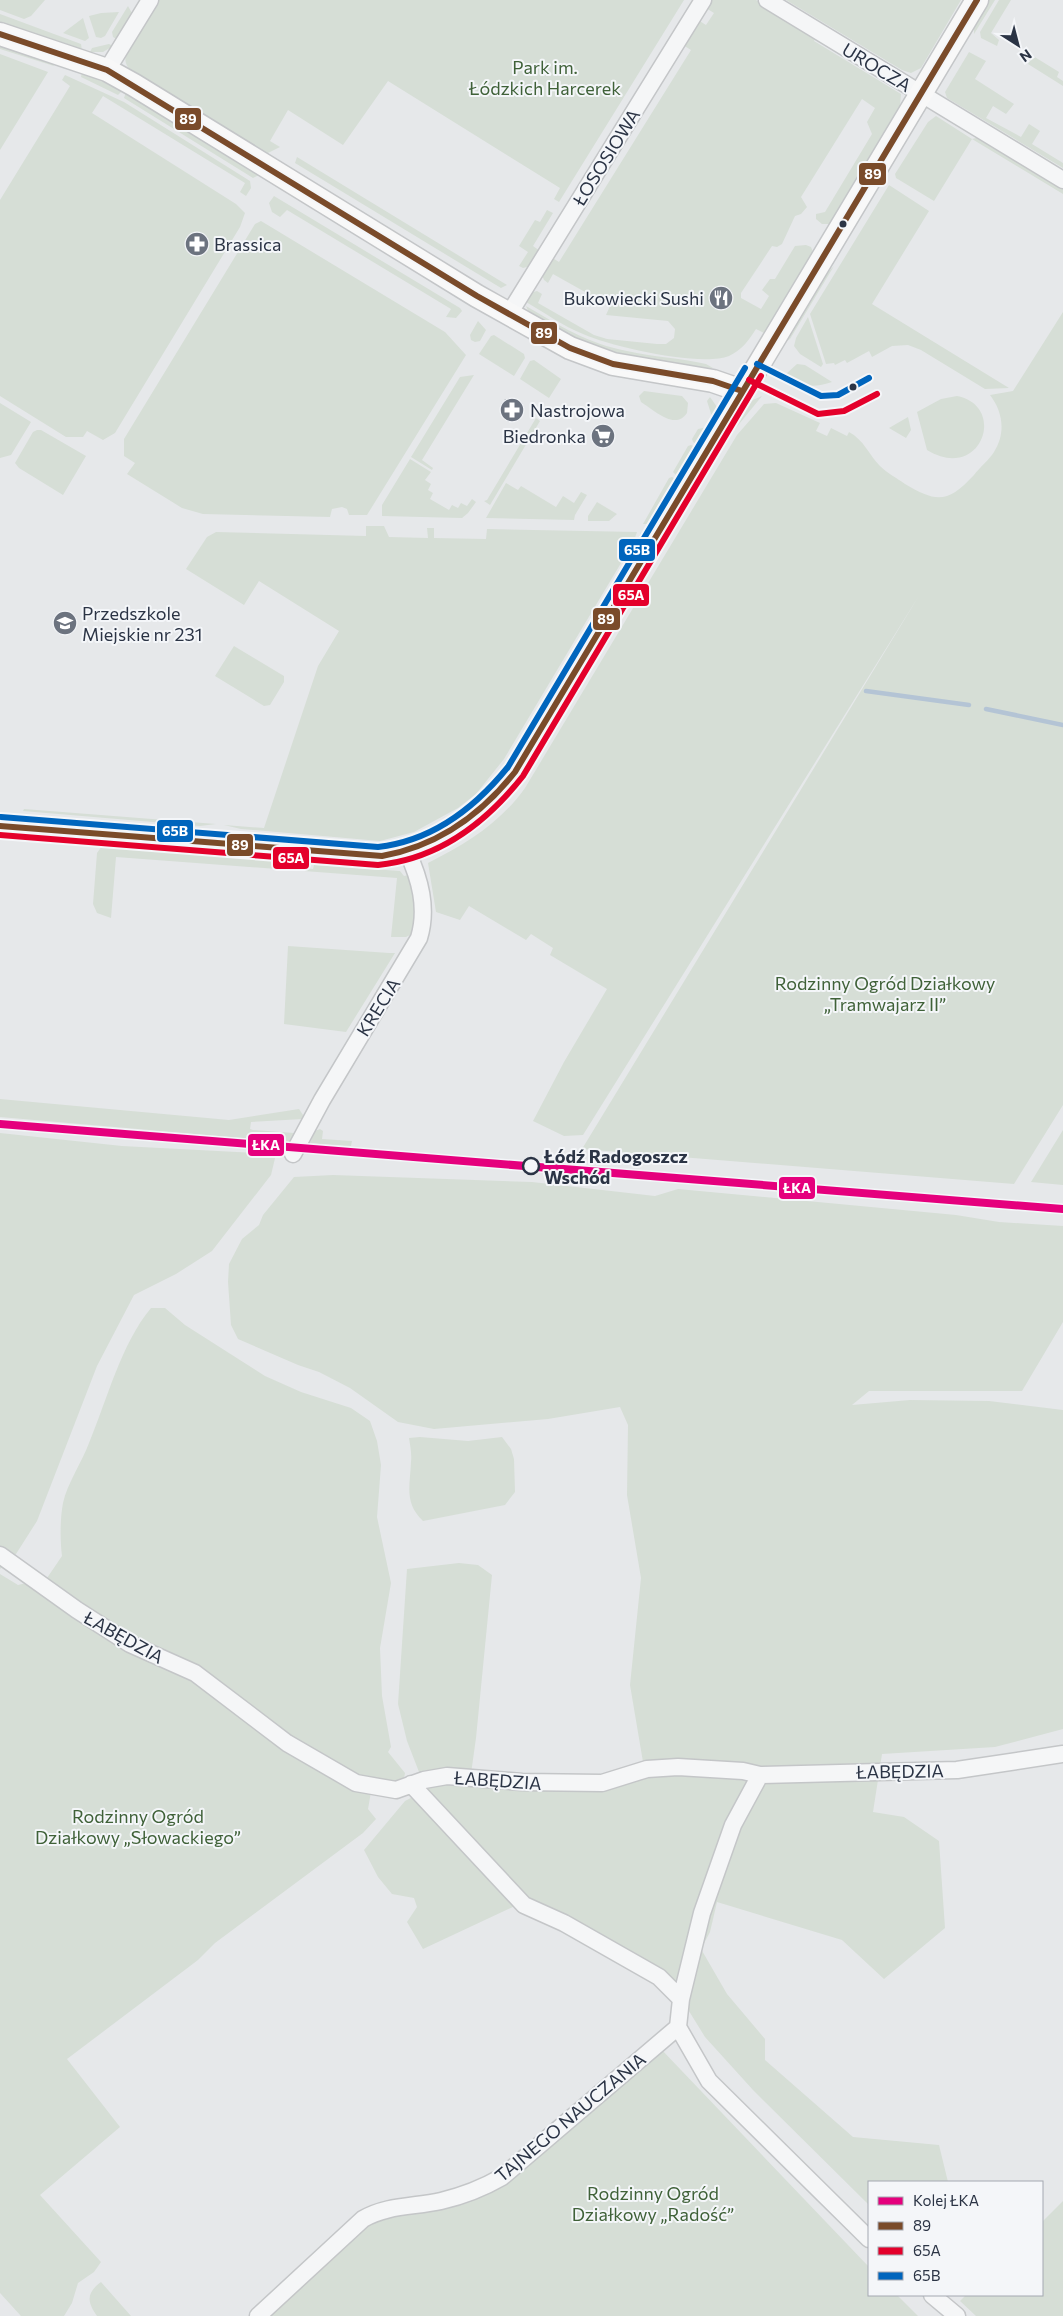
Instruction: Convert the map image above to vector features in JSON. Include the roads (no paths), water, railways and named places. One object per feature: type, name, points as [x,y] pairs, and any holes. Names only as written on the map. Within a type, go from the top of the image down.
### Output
[{"type":"street","points":[[107,70],[150,0]]},
{"type":"street","name":"ŁOSOSIOWA","points":[[509,314],[703,0]]},
{"type":"street","name":"UROCZA","points":[[767,0],[1063,180]]},
{"type":"street","points":[[0,826],[368,856],[390,855],[407,851],[441,836],[472,817],[492,800],[509,779],[977,0]]},
{"type":"street","points":[[0,34],[107,70],[509,314],[570,348],[604,361],[643,370],[713,381],[742,391]]},
{"type":"street","name":"KRECIA","points":[[294,1154],[322,1100],[419,938],[424,908],[414,867],[407,851]]},
{"type":"street","name":"ŁABĘDZIA","points":[[0,1555],[77,1610],[130,1644],[195,1673],[287,1743],[356,1783],[396,1790],[411,1784],[447,1776],[522,1782],[602,1783],[647,1769],[678,1766],[743,1771],[760,1776],[957,1770],[1063,1754]]},
{"type":"street","points":[[760,1776],[733,1825],[702,1913],[681,1999],[678,2027],[709,2081],[868,2238]]},
{"type":"street","points":[[411,1784],[524,1905],[564,1923],[660,1977],[681,1999]]},
{"type":"street","name":"TAJNEGO NAUCZANIA","points":[[258,2316],[363,2219],[384,2209],[442,2200],[479,2189],[502,2177],[678,2027]]},
{"type":"street","points":[[933,2296],[957,2316]]},
{"type":"waterway","points":[[866,691],[969,705]]},
{"type":"waterway","points":[[986,709],[1063,725]]},
{"type":"rail line","name":"ŁKA","points":[[0,1124],[1063,1209]]},
{"type":"place","name":"Brassica","points":[[197,244]]},
{"type":"place","name":"Bukowiecki Sushi","points":[[721,298]]},
{"type":"place","name":"Nastrojowa","points":[[512,410]]},
{"type":"place","name":"Biedronka","points":[[603,436]]},
{"type":"place","name":"Przedszkole Miejskie nr 231","points":[[65,623]]},
{"type":"place","name":"Łódź Radogoszcz Wschód","points":[[531,1166]]},
{"type":"park label","name":"Park im. Łódzkich Harcerek","points":[[545,77]]},
{"type":"park label","name":"Rodzinny Ogród Działkowy „Tramwajarz II”","points":[[885,993]]},
{"type":"park label","name":"Rodzinny Ogród Działkowy „Słowackiego”","points":[[138,1826]]},
{"type":"park label","name":"Rodzinny Ogród Działkowy „Radość”","points":[[653,2203]]}]
